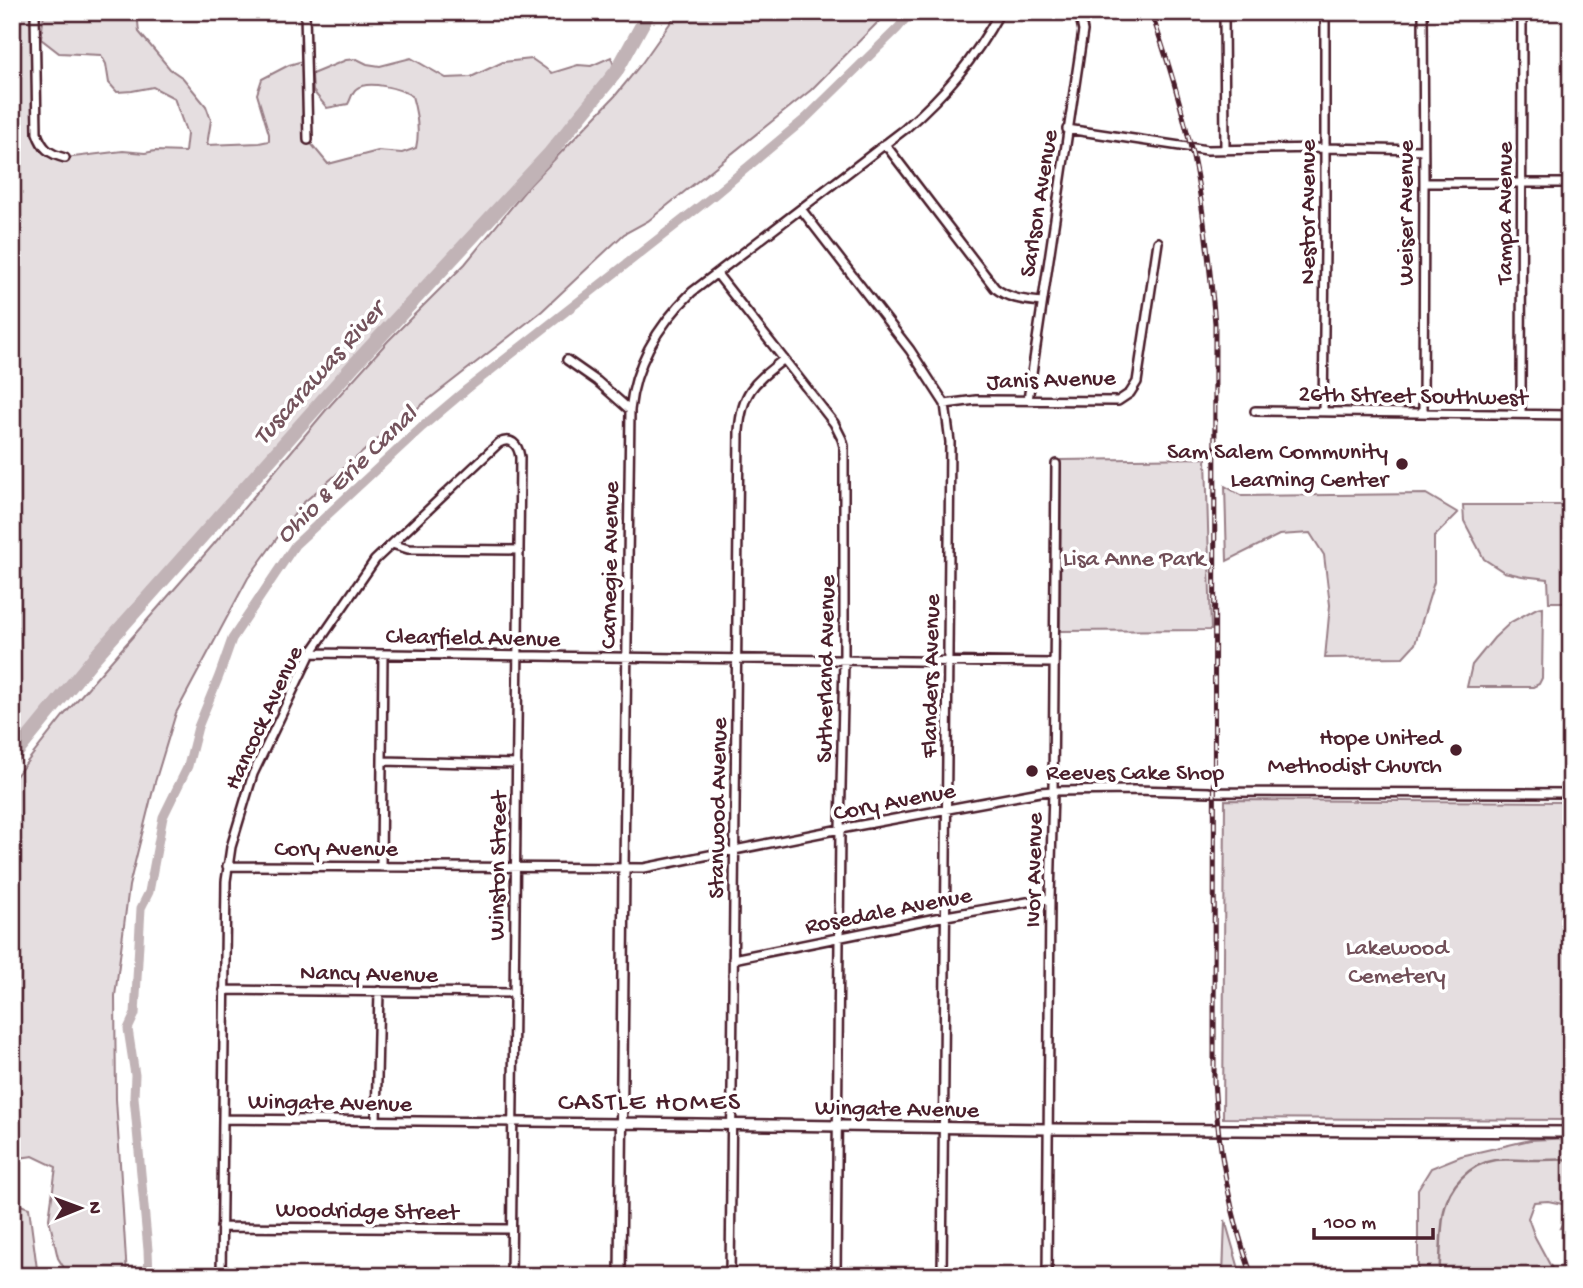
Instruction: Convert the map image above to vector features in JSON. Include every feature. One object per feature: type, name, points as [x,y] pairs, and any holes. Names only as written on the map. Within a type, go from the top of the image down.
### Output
[{"type":"street","points":[[35,12],[37,133],[45,150],[65,158]]},
{"type":"street","points":[[305,12],[308,140]]},
{"type":"street","name":"Carnegie Avenue","points":[[620,1276],[630,410],[633,392],[652,341],[673,311],[692,292],[930,107],[956,80],[1000,12]]},
{"type":"street","name":"Sarlson Avenue","points":[[1028,400],[1083,31],[1079,12]]},
{"type":"street","points":[[1224,12],[1225,150]]},
{"type":"street","name":"Nestor Avenue","points":[[1323,412],[1325,12]]},
{"type":"street","name":"Weiser Avenue","points":[[1423,12],[1423,413]]},
{"type":"street","name":"Tampa Avenue","points":[[1521,414],[1522,12]]},
{"type":"street","points":[[1067,129],[1207,150],[1423,150]]},
{"type":"street","points":[[885,144],[995,288],[1015,298],[1041,302]]},
{"type":"street","points":[[1424,183],[1571,183]]},
{"type":"street","name":"Flanders Avenue","points":[[801,209],[910,350],[944,404],[950,454],[942,1276]]},
{"type":"street","name":"Janis Avenue","points":[[944,404],[976,400],[1118,401],[1130,393],[1137,382],[1158,242]]},
{"type":"street","name":"Sutherland Avenue","points":[[717,274],[834,423],[842,439],[844,660],[836,1276]]},
{"type":"street","name":"Stanwood Avenue","points":[[730,1276],[740,413],[744,400],[756,383],[784,359]]},
{"type":"street","points":[[567,360],[597,381],[630,410]]},
{"type":"street","name":"26th Street Southwest","points":[[1255,411],[1571,415]]},
{"type":"street","name":"Hancock Avenue","points":[[221,1276],[227,866],[230,847],[253,774],[311,653],[369,568],[499,443],[508,440],[514,442],[520,457]]},
{"type":"street","name":"Winston Street","points":[[511,1276],[520,457]]},
{"type":"street","name":"Ivor Avenue","points":[[1047,1276],[1056,464]]},
{"type":"street","points":[[392,544],[408,550],[519,550]]},
{"type":"street","name":"Clearfield Avenue","points":[[311,653],[1054,663]]},
{"type":"street","points":[[381,867],[383,654]]},
{"type":"street","points":[[382,761],[517,764]]},
{"type":"street","name":"Cory Avenue","points":[[227,866],[644,868],[840,829],[1054,791],[1571,793]]},
{"type":"street","name":"Rosedale Avenue","points":[[733,959],[1050,898]]},
{"type":"street","name":"Nancy Avenue","points":[[224,990],[513,993]]},
{"type":"street","points":[[376,1121],[379,991]]},
{"type":"street","name":"Wingate Avenue","points":[[223,1119],[1571,1132]]},
{"type":"street","name":"Woodridge Street","points":[[221,1227],[512,1229]]},
{"type":"green space","points":[[12,12],[35,12],[40,141],[65,158],[123,151],[185,152],[187,134],[174,98],[153,87],[117,92],[109,83],[106,64],[101,55],[59,53],[41,39],[44,12],[137,12],[139,32],[206,106],[211,120],[207,145],[269,141],[257,94],[262,79],[289,65],[306,60],[308,140],[328,164],[378,151],[402,153],[416,148],[417,122],[412,96],[384,86],[368,85],[355,90],[348,104],[327,108],[313,91],[312,74],[346,60],[357,59],[380,66],[411,58],[446,78],[471,77],[503,62],[532,59],[552,73],[578,65],[591,66],[611,57],[616,72],[93,659],[12,758]]},
{"type":"green space","points":[[678,12],[888,12],[811,90],[648,221],[624,234],[542,311],[378,439],[302,504],[248,578],[176,713],[155,782],[129,886],[115,996],[116,1099],[127,1276],[69,1276],[58,1258],[49,1219],[56,1167],[33,1156],[19,1158],[12,1185],[12,781],[64,715],[213,545],[326,410],[388,341],[465,264],[528,187],[615,96]]},
{"type":"green space","name":"Lisa Anne Park","points":[[1206,458],[1211,630],[1060,631],[1061,460]]},
{"type":"green space","points":[[1225,486],[1242,496],[1426,494],[1458,513],[1434,537],[1434,582],[1415,644],[1403,657],[1325,658],[1330,605],[1324,555],[1310,533],[1279,535],[1227,561]]},
{"type":"green space","points":[[1463,505],[1571,505],[1571,602],[1549,602],[1548,579],[1504,572],[1484,559],[1464,521]]},
{"type":"green space","points":[[1543,607],[1542,678],[1539,684],[1533,687],[1467,687],[1472,665],[1494,638],[1511,622]]},
{"type":"green space","name":"Lakewood Cemetery","points":[[1225,800],[1571,802],[1571,1120],[1223,1118]]},
{"type":"green space","points":[[1571,1138],[1571,1227],[1560,1228],[1570,1208],[1548,1201],[1534,1202],[1528,1218],[1556,1276],[1418,1276],[1418,1189],[1431,1168],[1461,1156],[1530,1140]]},
{"type":"green space","points":[[12,1202],[29,1208],[37,1269],[22,1276],[12,1276]]},
{"type":"green space","points":[[1225,1220],[1241,1276],[1223,1276]]},
{"type":"waterway","name":"Tuscarawas River","points":[[12,758],[93,659],[353,366],[550,153],[616,72],[649,12]]},
{"type":"waterway","name":"Ohio & Erie Canal","points":[[149,1276],[134,1097],[135,1075],[128,1029],[135,1014],[141,908],[149,892],[163,817],[188,766],[198,727],[232,639],[295,545],[422,427],[713,196],[806,118],[911,12]]},
{"type":"waterway","points":[[1439,1276],[1444,1211],[1450,1193],[1469,1171],[1495,1160],[1571,1159]]},
{"type":"railway","points":[[1151,12],[1180,102],[1196,172],[1215,323],[1214,1081],[1226,1180],[1252,1276]]},
{"type":"place","name":"Sam Salem Community Learning Center","points":[[1402,464]]},
{"type":"place","name":"Hope United Methodist Church","points":[[1456,750]]},
{"type":"place","name":"Reeves Cake Shop","points":[[1032,771]]},
{"type":"district","name":"CASTLE HOMES","points":[[650,1100]]}]
